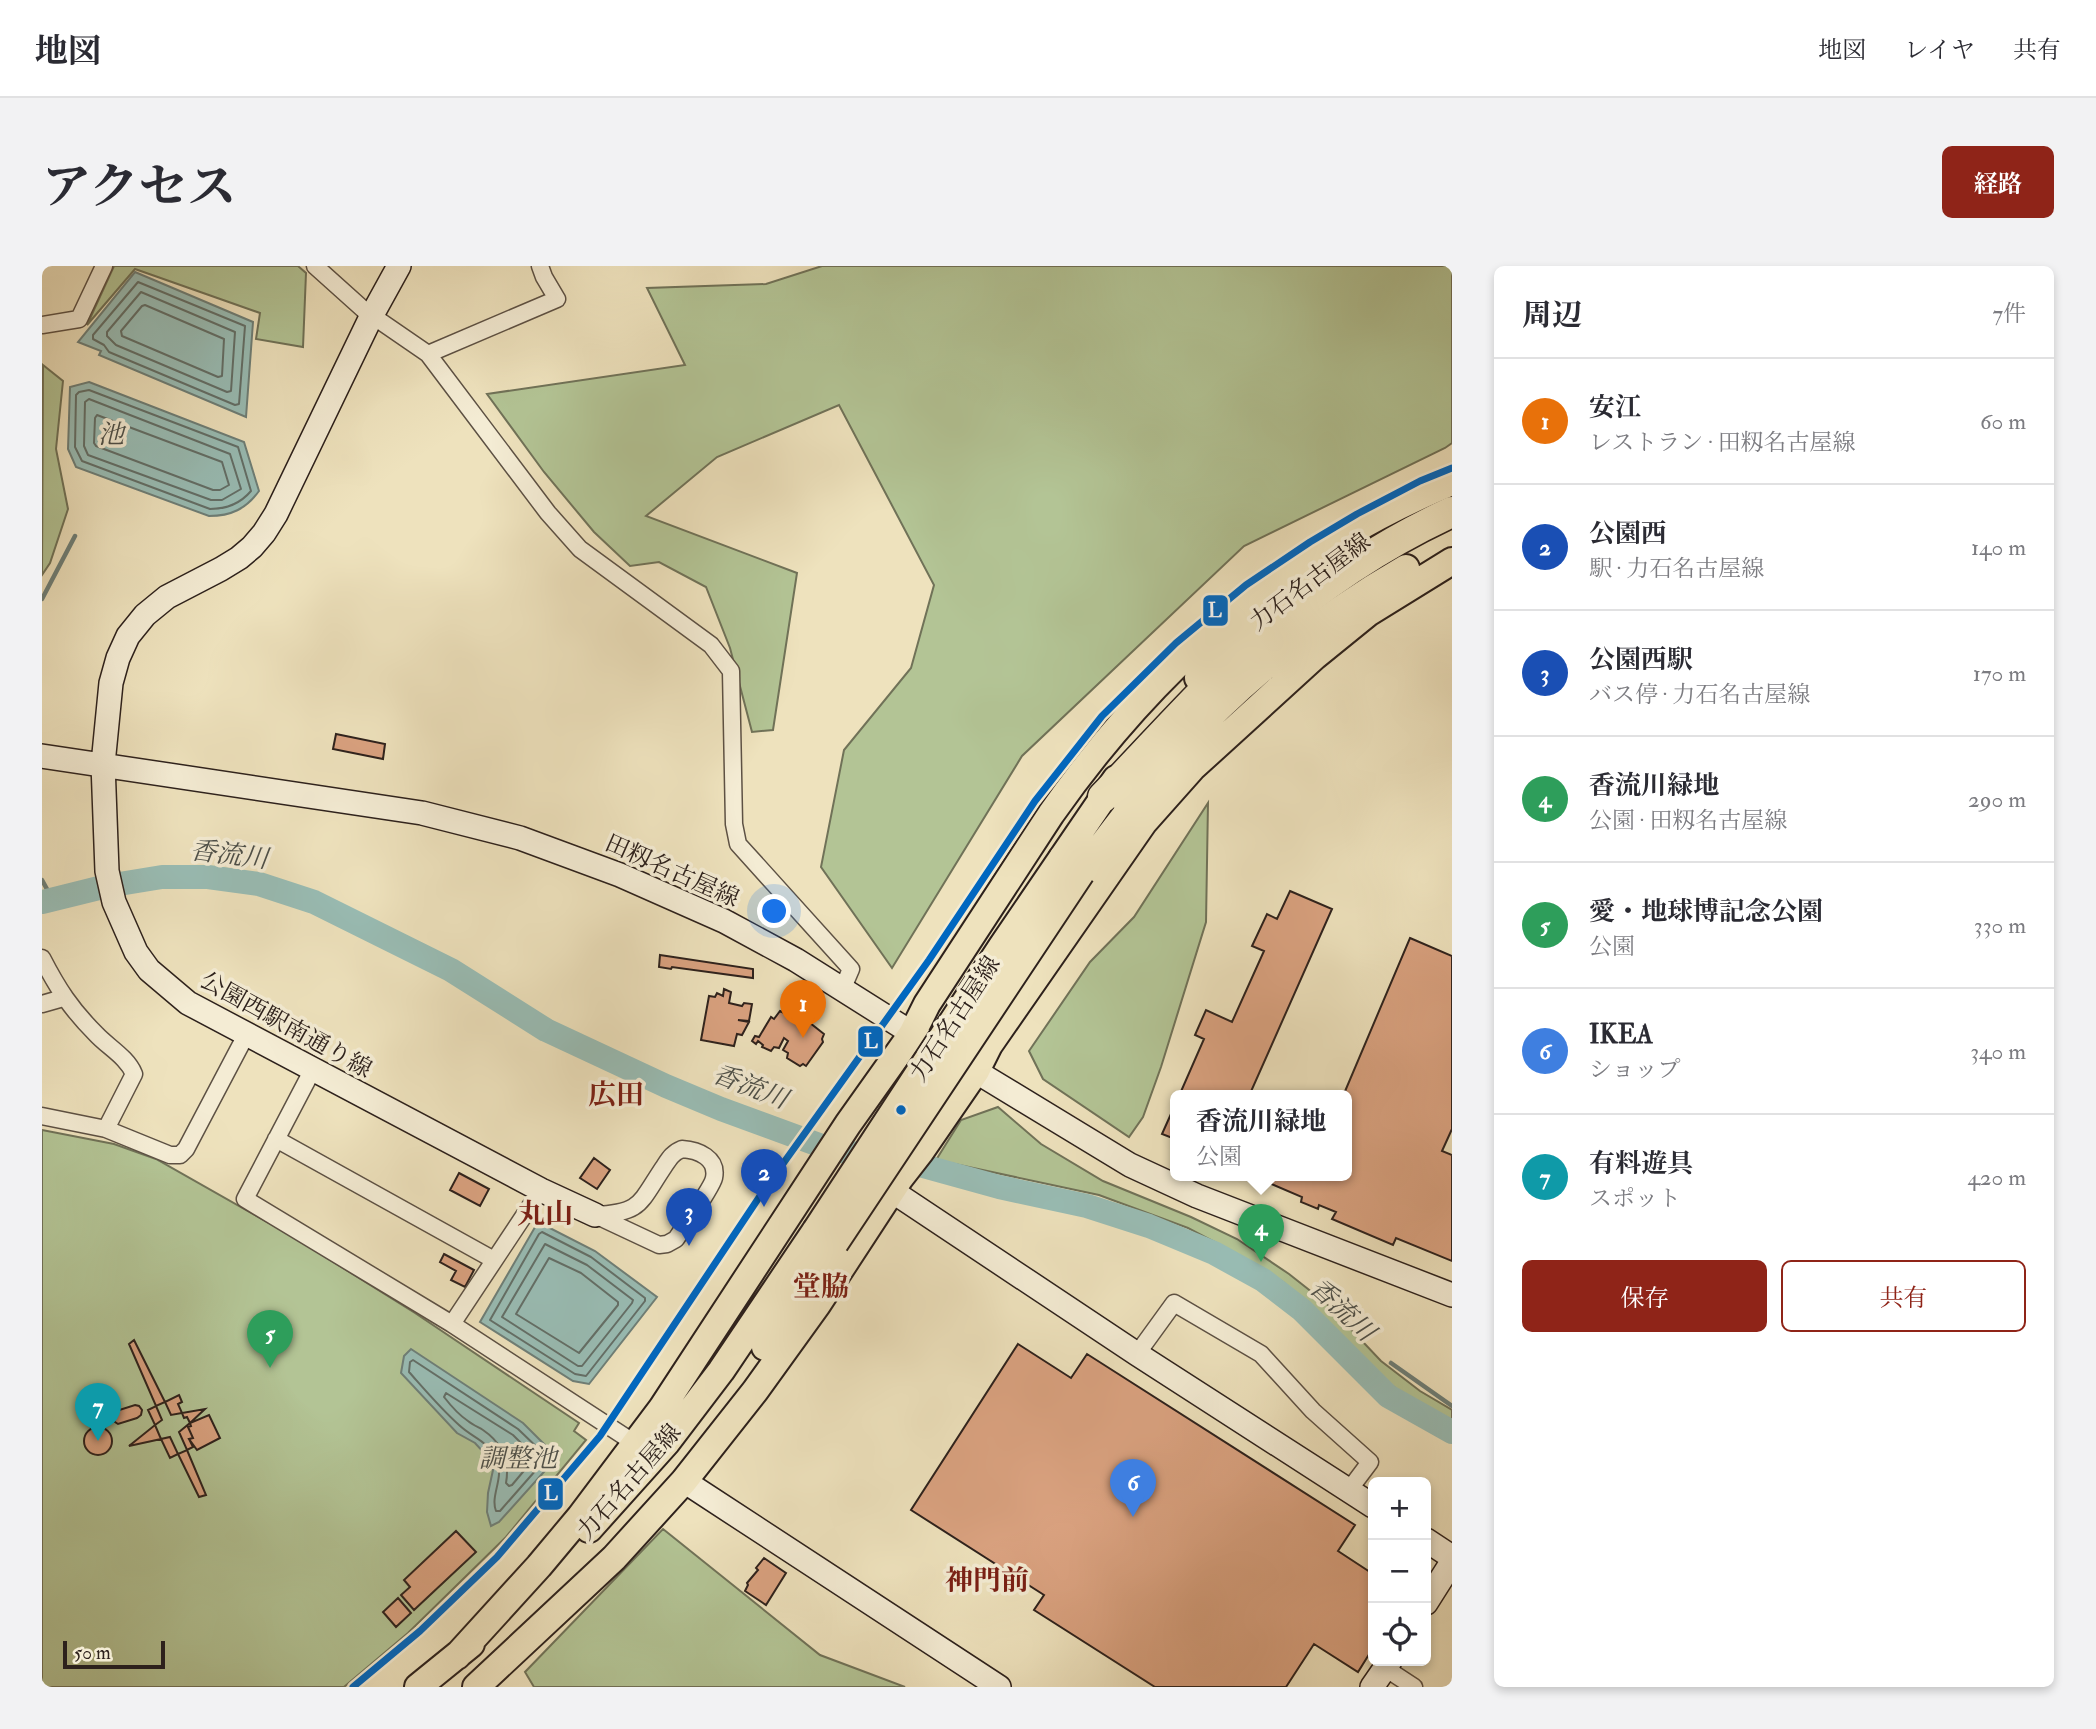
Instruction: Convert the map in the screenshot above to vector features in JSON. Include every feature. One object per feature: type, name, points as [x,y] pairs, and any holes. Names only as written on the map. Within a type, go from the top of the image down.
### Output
[{"type":"highway","points":[[1116,804],[1223,673],[1282,620],[1326,586],[1383,549],[1452,512]]},
{"type":"highway","points":[[1116,804],[1272,645],[1318,607],[1358,579],[1415,543],[1452,524]]},
{"type":"main road","points":[[457,1656],[539,1566],[663,1408],[843,1132],[912,1034],[927,1004],[1071,786],[1114,731],[1161,679],[1236,611],[1296,566],[1375,518],[1452,482]]},
{"type":"main road","name":"力石名古屋線","points":[[458,1687],[569,1585],[661,1485],[729,1401],[995,957],[1072,865],[1116,804],[1175,704],[1255,620],[1335,559],[1401,519],[1452,494]]},
{"type":"main road","name":"力石名古屋線","points":[[1116,804],[1167,763],[1218,709],[1291,645],[1354,599],[1452,544]]},
{"type":"main road","points":[[476,1687],[614,1558],[684,1481],[755,1391],[809,1316],[896,1184],[976,1071],[989,1045],[1137,832],[1192,768],[1315,656],[1368,613],[1452,561]]},
{"type":"main road","name":"力石名古屋線","points":[[418,1687],[507,1612],[571,1549],[667,1443],[826,1236]]},
{"type":"street","points":[[44,322],[79,319],[104,266]]},
{"type":"street","points":[[315,266],[364,310],[428,354],[548,513],[580,549],[712,645],[730,671],[734,824],[738,844],[851,969],[842,990]]},
{"type":"street","name":"公園西駅南通り線","points":[[398,266],[306,454],[264,533],[239,558],[167,597],[145,615],[128,636],[111,683],[103,764],[107,870],[114,902],[136,952],[149,970],[188,1003],[312,1071],[541,1190],[595,1215]]},
{"type":"street","points":[[428,354],[557,299],[540,266]]},
{"type":"street","name":"田籾名古屋線","points":[[42,756],[422,813],[520,838],[610,871],[724,921],[796,960],[912,1034],[1130,1165],[1196,1196],[1452,1295]]},
{"type":"street","points":[[42,958],[64,998],[96,1035],[131,1066],[134,1074],[106,1129]]},
{"type":"street","points":[[42,1004],[64,998]]},
{"type":"street","points":[[42,1116],[106,1129],[170,1154],[180,1155],[186,1149],[246,1035]]},
{"type":"street","points":[[312,1071],[245,1199],[452,1324],[636,1444]]},
{"type":"street","points":[[276,1139],[494,1260]]},
{"type":"street","points":[[682,1149],[691,1150],[710,1158],[714,1179],[676,1239],[667,1244],[659,1245],[595,1215],[631,1211],[673,1153],[682,1149]]},
{"type":"street","points":[[896,1184],[1137,1354],[1368,1503]]},
{"type":"street","points":[[452,1324],[541,1190]]},
{"type":"street","points":[[640,1202],[637,1215],[646,1237]]},
{"type":"street","points":[[1137,1354],[1174,1303],[1261,1354],[1313,1411],[1370,1462],[1349,1490]]},
{"type":"street","points":[[684,1481],[999,1687]]},
{"type":"street","points":[[1431,1544],[1452,1559],[1431,1595]]},
{"type":"street","points":[[1372,1687],[1386,1666]]},
{"type":"street","points":[[1389,1666],[1414,1687]]},
{"type":"green space","points":[[114,266],[298,266],[306,273],[303,347],[256,339],[260,313],[135,269],[87,325]]},
{"type":"green space","points":[[822,266],[1452,266],[1452,443],[1244,546],[1022,756],[892,968],[821,867],[844,750],[911,668],[934,585],[839,405],[717,457],[646,516],[797,573],[773,730],[752,732],[730,648],[706,587],[659,562],[630,566],[594,532],[544,472],[487,394],[685,365],[647,288],[766,284]]},
{"type":"green space","points":[[43,365],[63,381],[56,449],[68,509],[50,563],[42,575]]},
{"type":"green space","points":[[1208,803],[1206,922],[1161,1067],[1143,1117],[1129,1137],[1043,1079],[1029,1051],[1090,962],[1134,917]]},
{"type":"green space","points":[[998,1107],[1041,1144],[1103,1181],[1237,1239],[1289,1274],[1327,1304],[1381,1361],[1420,1391],[1452,1410],[1452,1425],[1413,1402],[1371,1369],[1283,1282],[1188,1228],[1099,1195],[936,1160],[961,1120]]},
{"type":"green space","points":[[42,1130],[114,1144],[156,1159],[292,1236],[415,1313],[579,1423],[574,1431],[586,1440],[506,1537],[408,1633],[344,1687],[42,1687]]},
{"type":"green space","points":[[663,1529],[820,1655],[905,1687],[534,1687],[525,1672]]},
{"type":"water","points":[[135,272],[253,322],[246,417],[99,355],[101,351],[78,342]]},
{"type":"water","name":"池","points":[[89,382],[244,442],[259,491],[249,503],[237,510],[224,515],[209,516],[76,467],[68,449],[70,387]]},
{"type":"water","points":[[538,1222],[595,1251],[657,1297],[589,1384],[573,1381],[480,1322]]},
{"type":"water","name":"調整池","points":[[411,1349],[523,1423],[552,1452],[551,1464],[499,1522],[491,1526],[487,1512],[493,1470],[487,1456],[475,1443],[457,1433],[401,1373],[404,1356]]},
{"type":"building","points":[[336,734],[385,744],[383,759],[333,749]]},
{"type":"building","points":[[1290,891],[1332,909],[1252,1090],[1182,1090],[1204,1039],[1195,1035],[1206,1010],[1232,1022],[1264,951],[1252,946],[1267,914],[1277,919]]},
{"type":"building","points":[[1410,938],[1452,956],[1452,1129],[1442,1151],[1452,1155],[1452,1261],[1396,1238],[1393,1245],[1332,1219],[1336,1212],[1301,1202],[1302,1197],[1264,1181],[1352,1181],[1352,1090],[1346,1090]]},
{"type":"building","points":[[660,955],[753,969],[753,978],[659,967]]},
{"type":"building","points":[[724,989],[731,992],[729,1003],[742,1006],[744,1003],[752,1004],[749,1021],[738,1020],[749,1022],[742,1035],[737,1034],[734,1046],[701,1040],[709,996],[715,997],[717,993],[723,996]]},
{"type":"building","points":[[780,1011],[792,1017],[794,1012],[807,1021],[804,1025],[808,1026],[810,1023],[824,1034],[823,1042],[806,1066],[800,1066],[787,1058],[788,1053],[783,1050],[788,1041],[784,1038],[779,1048],[774,1047],[771,1051],[762,1047],[758,1041],[756,1044],[752,1041],[755,1036],[759,1037],[771,1017],[774,1019]]},
{"type":"building","points":[[1170,1116],[1170,1137],[1162,1134]]},
{"type":"building","points":[[594,1158],[610,1170],[597,1189],[580,1178]]},
{"type":"building","points":[[459,1173],[489,1189],[480,1206],[450,1190]]},
{"type":"building","points":[[444,1254],[474,1270],[465,1287],[451,1280],[456,1271],[440,1262]]},
{"type":"building","points":[[134,1340],[165,1402],[156,1406],[129,1344]]},
{"type":"building","points":[[1018,1344],[1071,1378],[1087,1354],[1355,1525],[1338,1551],[1368,1571],[1368,1656],[1358,1672],[1314,1644],[1286,1687],[1155,1687],[1034,1610],[1044,1595],[911,1510]]},
{"type":"building","points":[[179,1395],[182,1402],[178,1404],[182,1413],[171,1415],[165,1402]]},
{"type":"building","points":[[135,1405],[142,1410],[137,1418],[118,1424],[112,1420],[113,1412]]},
{"type":"building","points":[[156,1406],[162,1420],[155,1425],[148,1410]]},
{"type":"building","points":[[205,1409],[190,1423],[182,1413]]},
{"type":"building","points":[[209,1415],[220,1438],[197,1450],[189,1439],[193,1438],[188,1427],[191,1426],[190,1423]]},
{"type":"building","points":[[190,1423],[191,1426],[188,1427],[193,1438],[189,1439],[193,1447],[187,1450],[179,1432]]},
{"type":"building","points":[[155,1425],[161,1439],[129,1446]]},
{"type":"building","points":[[98,1427],[108,1431],[112,1441],[108,1451],[98,1455],[88,1451],[84,1441],[88,1431]]},
{"type":"building","points":[[170,1437],[178,1454],[170,1458],[161,1439]]},
{"type":"building","points":[[187,1450],[206,1495],[199,1497],[178,1454]]},
{"type":"building","points":[[456,1531],[476,1552],[414,1610],[401,1595],[410,1587],[404,1580]]},
{"type":"building","points":[[764,1558],[786,1573],[766,1605],[745,1591],[747,1583]]},
{"type":"building","points":[[398,1598],[411,1613],[396,1627],[383,1612]]},
{"type":"waterway","points":[[42,599],[75,536]]},
{"type":"waterway","name":"香流川","points":[[42,902],[107,886],[162,877],[208,877],[259,884],[314,902],[451,970],[546,1030],[721,1109],[830,1149],[923,1166],[999,1187],[1087,1206],[1149,1226],[1214,1253],[1263,1280],[1302,1310],[1388,1396],[1452,1432]]},
{"type":"waterway","points":[[42,880],[53,900]]},
{"type":"waterway","points":[[1391,1363],[1452,1406]]},
{"type":"transit line","name":"L","points":[[353,1687],[420,1631],[497,1557],[600,1436],[762,1193],[929,960],[1035,801],[1102,716],[1176,643],[1246,585],[1357,514],[1420,481],[1452,468]]},
{"type":"place","name":"安江","points":[[803,1038]]},
{"type":"place","name":"公園西","points":[[764,1207]]},
{"type":"place","name":"公園西駅","points":[[689,1246]]},
{"type":"place","name":"香流川緑地","points":[[1261,1262]]},
{"type":"place","name":"愛・地球博記念公園","points":[[270,1368]]},
{"type":"place","name":"有料遊具","points":[[98,1441]]},
{"type":"place","name":"IKEA","points":[[1133,1517]]},
{"type":"district","name":"広田","points":[[616,1095]]},
{"type":"district","name":"丸山","points":[[545,1214]]},
{"type":"district","name":"堂脇","points":[[821,1287]]},
{"type":"district","name":"神門前","points":[[987,1581]]}]
